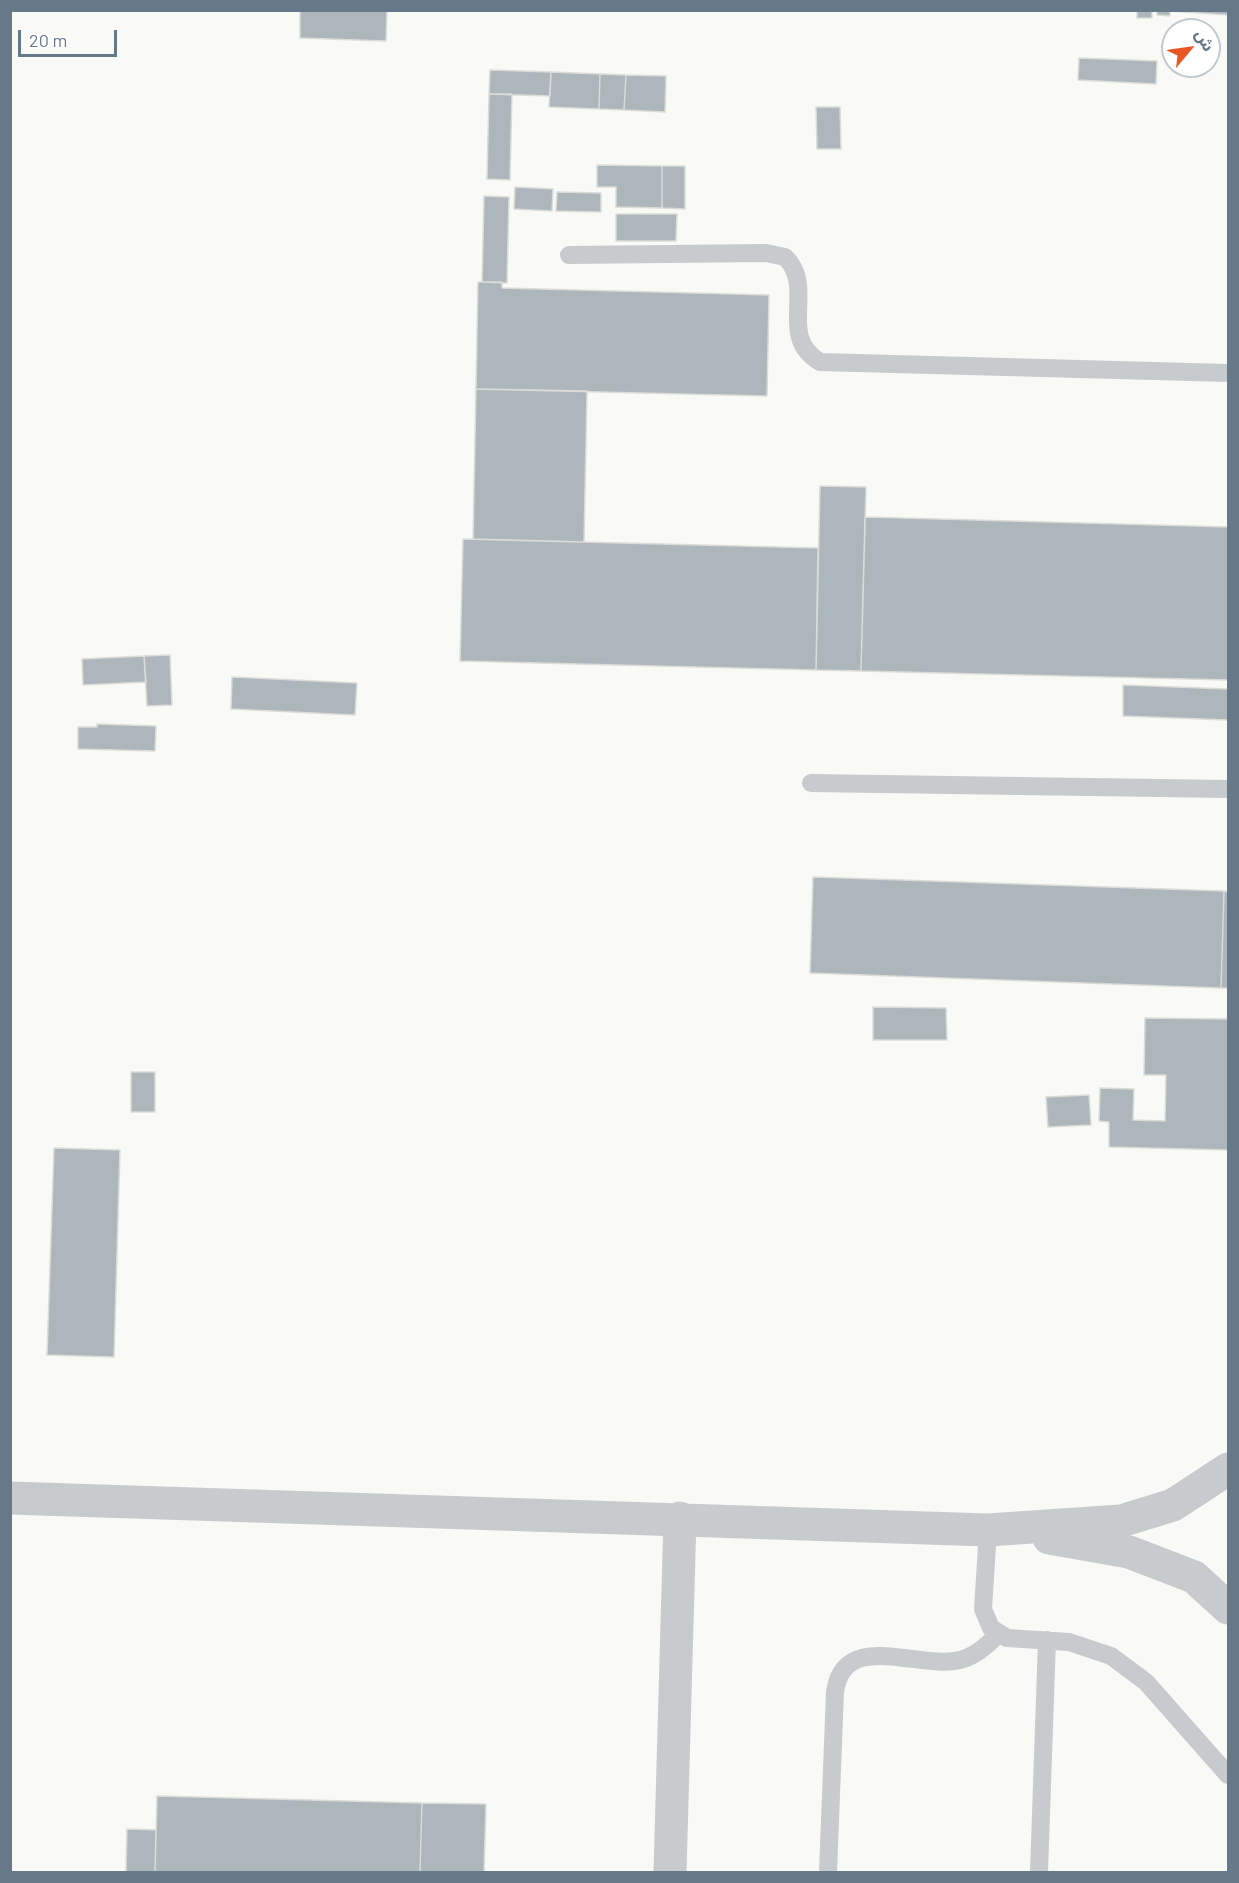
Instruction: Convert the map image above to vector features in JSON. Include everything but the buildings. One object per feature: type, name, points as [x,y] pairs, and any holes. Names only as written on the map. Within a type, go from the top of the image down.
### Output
[{"type":"street","points":[[10,1498],[994,1529],[1121,1521],[1173,1505],[1228,1469]]},
{"type":"street","points":[[670,1872],[680,1518]]},
{"type":"street","points":[[994,1529],[1129,1552],[1194,1577],[1228,1608]]},
{"type":"lane","points":[[569,255],[766,253],[785,257],[796,272],[798,282],[799,341],[804,350],[820,362],[1228,373]]},
{"type":"lane","points":[[811,783],[1228,789]]},
{"type":"lane","points":[[994,1529],[983,1609],[991,1628],[999,1634],[1017,1639],[1047,1640],[1090,1647],[1129,1668],[1146,1682],[1228,1775]]},
{"type":"lane","points":[[828,1872],[835,1692],[836,1680],[842,1670],[861,1657],[934,1661],[961,1659],[985,1647],[999,1634]]},
{"type":"lane","points":[[1039,1872],[1047,1640]]}]
